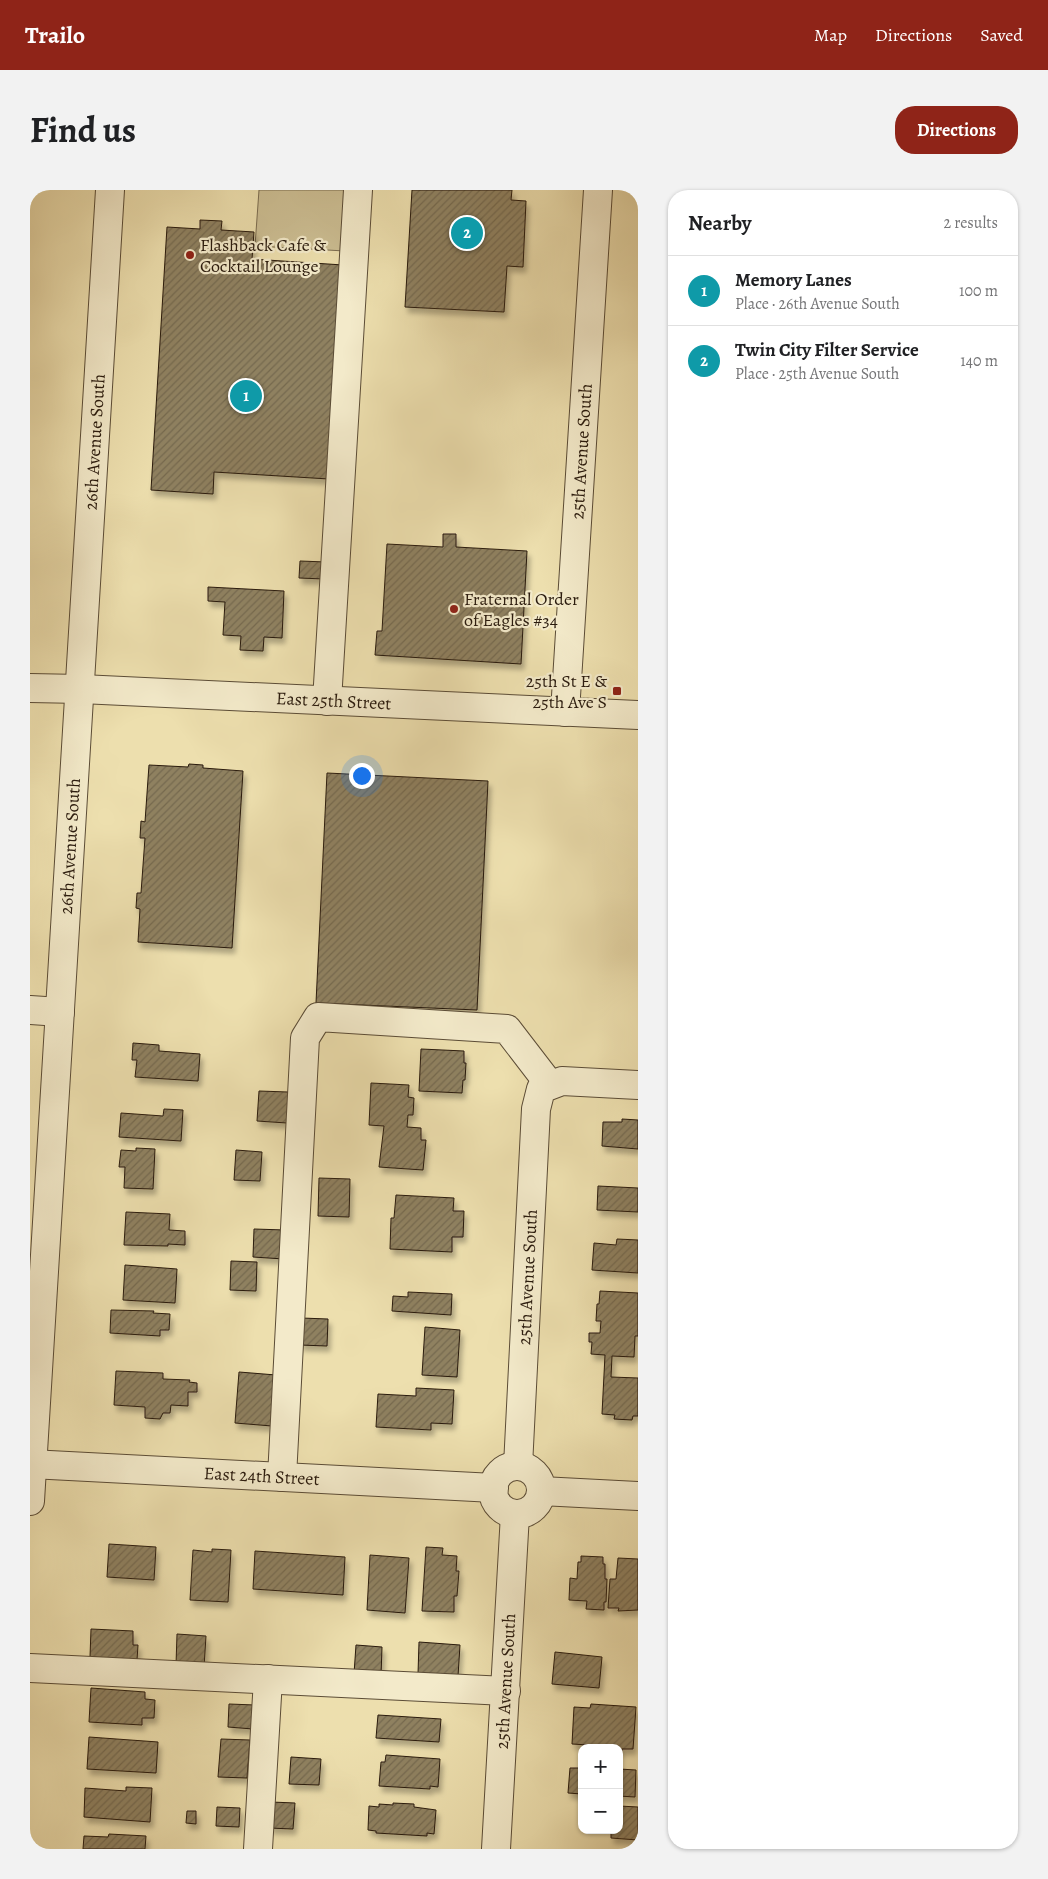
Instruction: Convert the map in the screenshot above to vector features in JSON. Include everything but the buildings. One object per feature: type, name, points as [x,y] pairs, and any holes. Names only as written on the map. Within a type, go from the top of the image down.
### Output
[{"type":"street","name":"26th Avenue South","points":[[30,1502],[37,1263],[60,1012],[110,190]]},
{"type":"street","points":[[327,702],[358,190]]},
{"type":"street","name":"25th Avenue South","points":[[565,712],[598,190]]},
{"type":"street","name":"East 25th Street","points":[[30,688],[638,716]]},
{"type":"street","points":[[30,1010],[60,1012]]},
{"type":"street","points":[[282,1477],[305,1038],[318,1018],[507,1029],[546,1087],[562,1081],[638,1085]]},
{"type":"street","name":"25th Avenue South","points":[[518,1466],[536,1109],[546,1087]]},
{"type":"street","name":"East 24th Street","points":[[31,1465],[494,1488]]},
{"type":"street","points":[[518,1466],[532,1471],[540,1484],[541,1491],[536,1505],[523,1513],[515,1514],[502,1508],[497,1502],[494,1488],[499,1475],[505,1470],[518,1466]]},
{"type":"street","points":[[541,1491],[638,1496]]},
{"type":"street","name":"25th Avenue South","points":[[496,1849],[515,1514]]},
{"type":"street","points":[[30,1668],[506,1691]]},
{"type":"street","points":[[258,1849],[268,1679]]},
{"type":"shaded area","points":[[259,190],[349,190],[345,251],[255,246]]},
{"type":"place","name":"Twin City Filter Service","points":[[467,233]]},
{"type":"place","name":"Flashback Cafe & Cocktail Lounge","points":[[190,255]]},
{"type":"place","name":"Memory Lanes","points":[[246,396]]},
{"type":"place","name":"Fraternal Order of Eagles #34","points":[[454,609]]},
{"type":"place","name":"25th St E & 25th Ave S","points":[[617,691]]}]
